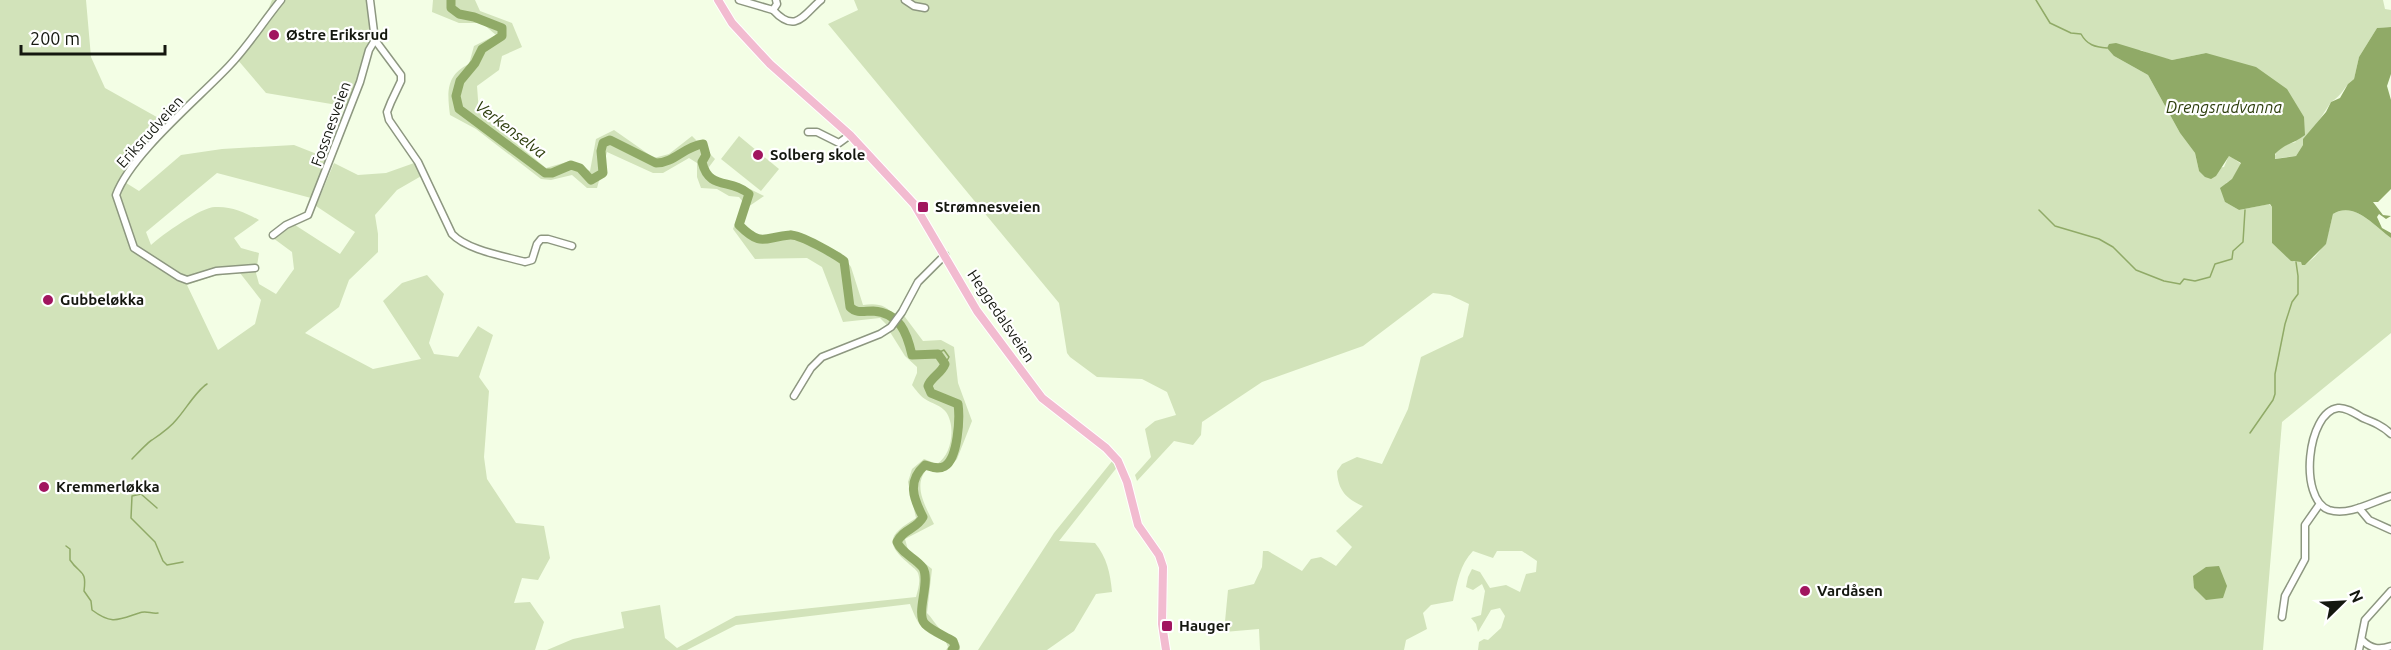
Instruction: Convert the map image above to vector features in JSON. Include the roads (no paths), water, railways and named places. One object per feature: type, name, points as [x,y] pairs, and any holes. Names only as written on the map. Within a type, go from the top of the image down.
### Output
[{"type":"main road","name":"Heggedalsveien","points":[[718,0],[732,23],[770,64],[849,135],[914,204],[978,312],[1035,389],[1050,405],[1106,448],[1121,467],[1138,525],[1159,555],[1163,567],[1162,624],[1166,650]]},
{"type":"street","name":"Eriksrudveien","points":[[255,268],[216,271],[187,280],[176,276],[134,248],[116,195],[126,176],[147,150],[252,41],[280,0]]},
{"type":"street","name":"Fossnesveien","points":[[273,235],[310,212],[360,82],[369,50],[375,40],[370,0]]},
{"type":"street","points":[[739,0],[773,10],[784,18],[795,21],[805,18],[821,0]]},
{"type":"street","points":[[773,10],[777,4],[776,0]]},
{"type":"street","points":[[906,0],[914,6],[925,8]]},
{"type":"street","points":[[375,40],[401,75],[401,81],[387,112],[389,120],[418,162],[452,234],[467,245],[525,262],[532,261],[537,244],[541,239],[545,238],[572,246]]},
{"type":"street","points":[[808,132],[817,132],[838,143],[849,135]]},
{"type":"street","points":[[794,396],[811,368],[822,357],[880,334],[896,321],[918,282],[945,255]]},
{"type":"street","points":[[2391,434],[2385,428],[2346,409],[2336,408],[2328,412],[2314,437],[2310,450],[2311,488],[2319,505],[2342,512],[2391,496]]},
{"type":"street","points":[[2282,617],[2290,585],[2305,559],[2305,525],[2319,505]]},
{"type":"street","points":[[2359,507],[2369,520],[2391,530]]},
{"type":"street","points":[[2359,650],[2365,620],[2391,591]]},
{"type":"street","points":[[2362,640],[2376,649],[2391,646]]},
{"type":"water","name":"Drengsrudvanna","points":[[2391,27],[2391,74],[2387,86],[2391,100],[2391,189],[2378,202],[2373,202],[2383,215],[2391,216],[2386,219],[2379,214],[2377,217],[2382,228],[2391,233],[2391,238],[2357,213],[2341,211],[2333,214],[2326,244],[2305,265],[2291,261],[2272,243],[2272,207],[2270,204],[2239,210],[2225,202],[2220,188],[2232,179],[2241,163],[2229,156],[2216,176],[2211,179],[2205,177],[2199,171],[2195,153],[2180,133],[2148,75],[2114,56],[2107,48],[2109,44],[2116,43],[2172,60],[2206,53],[2256,67],[2287,89],[2304,117],[2305,135],[2278,151],[2275,159],[2296,156],[2303,145],[2303,139],[2326,112],[2331,102],[2340,98],[2348,84],[2354,79],[2359,57],[2377,28]]},
{"type":"water","points":[[2219,566],[2227,586],[2223,598],[2206,600],[2194,588],[2193,576],[2206,567]]},
{"type":"waterway","name":"Verkenselva","points":[[451,0],[451,8],[459,14],[502,28],[502,36],[482,49],[475,63],[460,81],[456,96],[459,109],[545,173],[552,173],[571,165],[580,168],[591,180],[603,173],[601,151],[603,143],[610,140],[656,163],[703,144],[706,155],[702,162],[710,177],[749,194],[739,225],[758,239],[795,236],[818,245],[840,258],[844,261],[850,307],[858,311],[882,313],[896,320],[905,332],[912,355],[938,354],[945,364],[928,386],[931,393],[958,404],[959,418],[955,447],[953,455],[945,466],[938,468],[925,465],[919,471],[913,490],[923,517],[897,542],[902,550],[923,568],[925,574],[922,619],[928,627],[953,641],[955,647],[952,650]]},
{"type":"waterway","points":[[2036,0],[2050,23],[2071,33],[2081,34],[2092,45],[2107,48]]},
{"type":"waterway","points":[[2039,210],[2055,226],[2099,239],[2113,247],[2136,270],[2164,281],[2180,284],[2184,279],[2195,281],[2210,277],[2215,264],[2232,259],[2233,251],[2243,242],[2245,210]]},
{"type":"waterway","points":[[2250,433],[2275,394],[2275,374],[2285,324],[2292,302],[2298,294],[2296,262]]},
{"type":"waterway","points":[[933,355],[944,350],[949,357],[945,364]]},
{"type":"waterway","points":[[132,459],[171,425],[207,384]]},
{"type":"waterway","points":[[157,508],[141,494],[132,496],[131,518],[155,542],[167,565],[183,562]]},
{"type":"waterway","points":[[66,546],[70,549],[70,560],[84,575],[84,591],[91,601],[92,610],[105,618],[115,620],[142,612],[158,613]]},
{"type":"place","name":"Østre Eriksrud","points":[[274,35]]},
{"type":"place","name":"Solberg skole","points":[[758,155]]},
{"type":"place","name":"Strømnesveien","points":[[923,207]]},
{"type":"place","name":"Gubbeløkka","points":[[48,300]]},
{"type":"place","name":"Kremmerløkka","points":[[44,487]]},
{"type":"place","name":"Vardåsen","points":[[1805,591]]},
{"type":"place","name":"Hauger","points":[[1167,626]]}]
